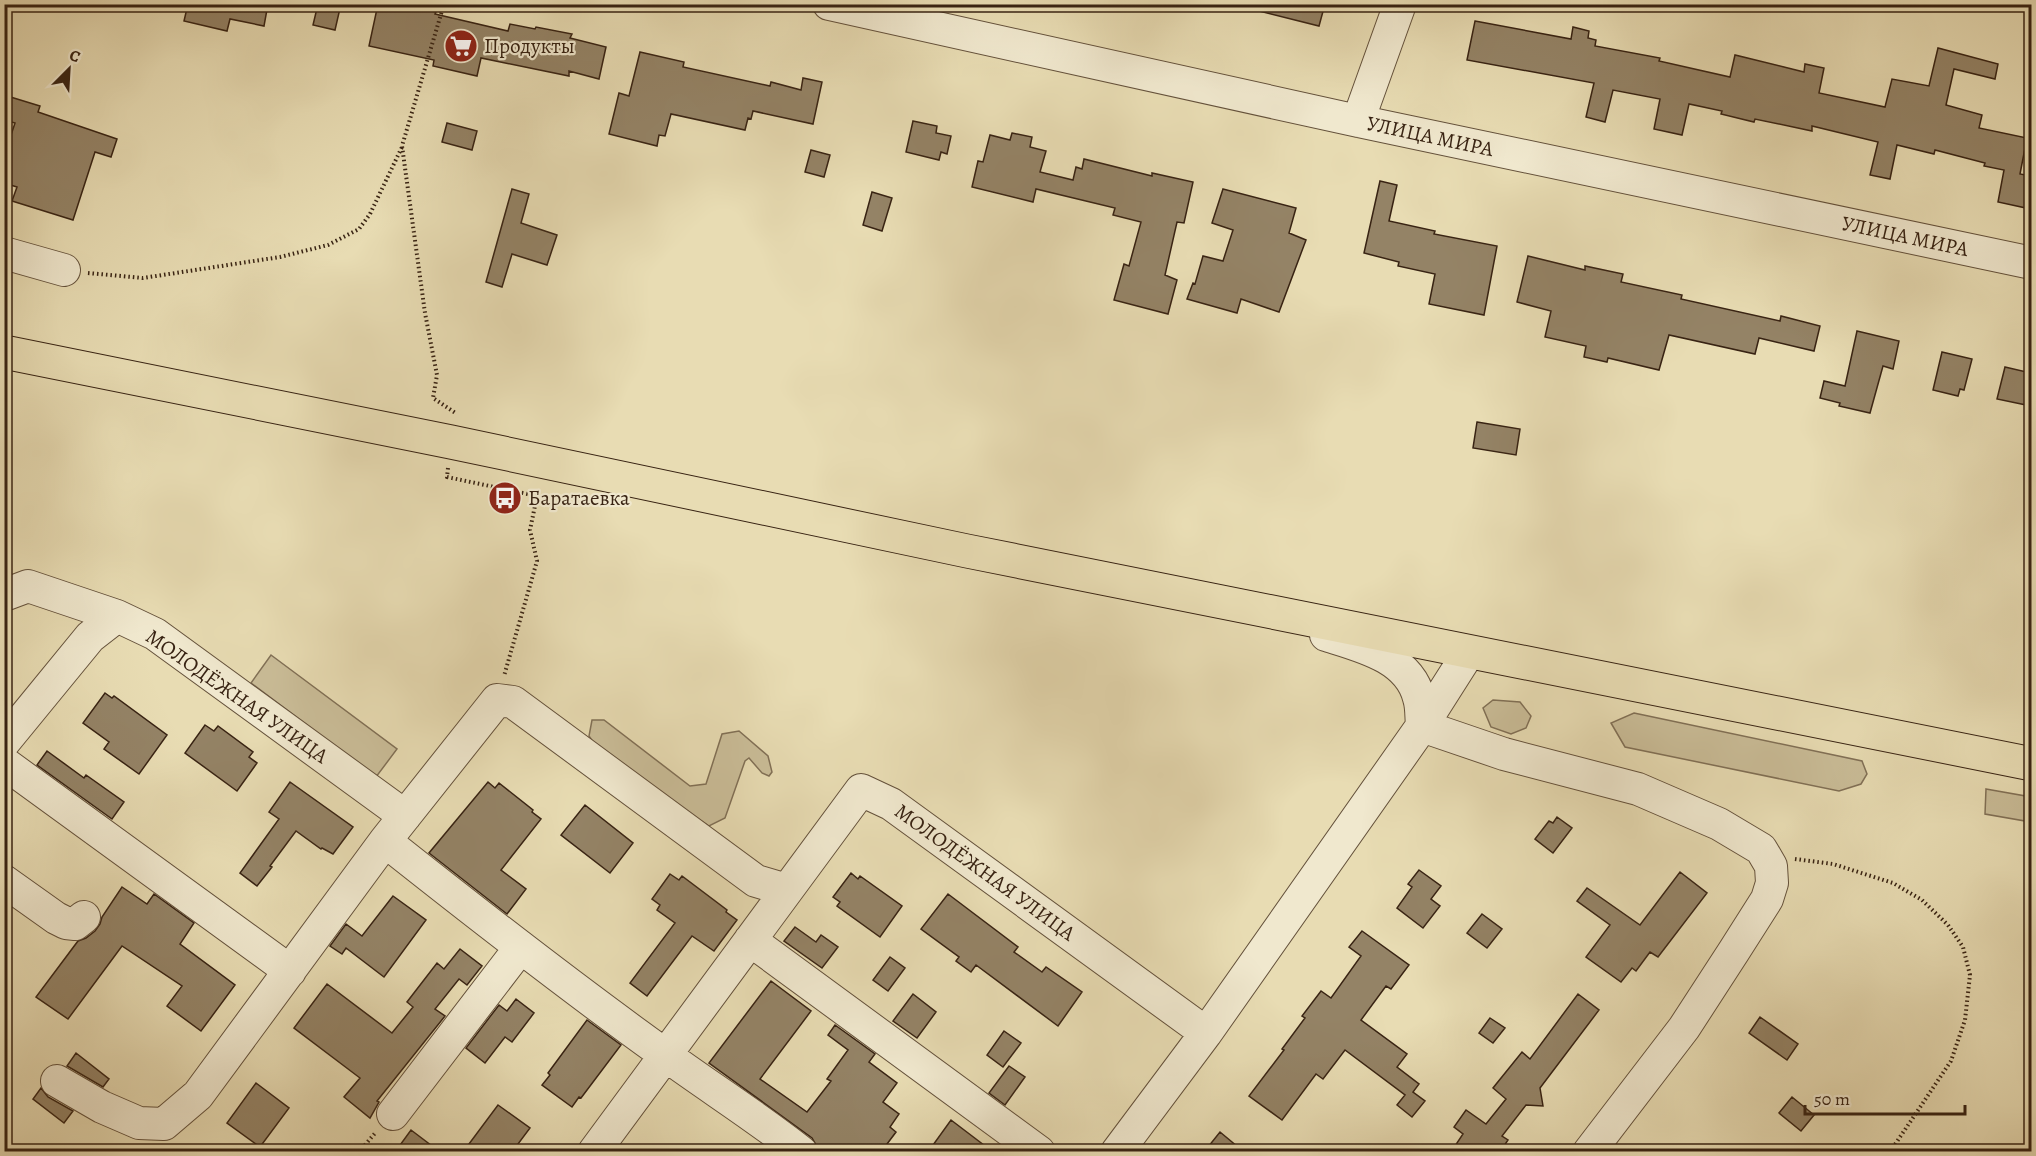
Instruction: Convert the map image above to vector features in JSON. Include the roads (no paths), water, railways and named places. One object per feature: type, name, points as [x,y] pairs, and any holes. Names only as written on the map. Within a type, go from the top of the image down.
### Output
[{"type":"highway","points":[[4,352],[440,440],[967,551],[2031,764]]},
{"type":"street","name":"УЛИЦА МИРА","points":[[829,4],[1358,121],[2031,263]]},
{"type":"street","points":[[1358,121],[1400,4]]},
{"type":"street","points":[[4,253],[64,270]]},
{"type":"street","name":"МОЛОДЁЖНАЯ УЛИЦА","points":[[4,596],[28,586],[117,616],[155,634],[405,816]]},
{"type":"street","points":[[1229,603],[1372,650],[1397,664],[1411,680],[1419,698],[1422,726]]},
{"type":"street","points":[[4,742],[90,637],[117,616]]},
{"type":"street","points":[[1117,1152],[1206,1033],[1422,726],[1469,652]]},
{"type":"street","points":[[57,1081],[102,1107],[139,1123],[164,1124],[198,1095],[385,841],[498,700],[513,702],[756,881],[787,890]]},
{"type":"street","points":[[1422,726],[1504,754],[1638,789],[1719,824],[1761,849],[1771,866],[1772,883],[1767,899],[1684,1028],[1589,1152]]},
{"type":"street","points":[[4,763],[290,971]]},
{"type":"street","name":"МОЛОДЁЖНАЯ УЛИЦА","points":[[594,1152],[861,790],[891,804],[1206,1033]]},
{"type":"street","points":[[385,841],[520,948],[665,1055],[763,1122],[801,1152]]},
{"type":"street","points":[[4,881],[56,918],[75,924],[84,917]]},
{"type":"street","points":[[750,940],[1039,1152]]},
{"type":"street","points":[[393,1114],[520,948]]},
{"type":"place","name":"Продукты","points":[[461,46]]},
{"type":"place","name":"Баратаевка","points":[[505,498]]}]
